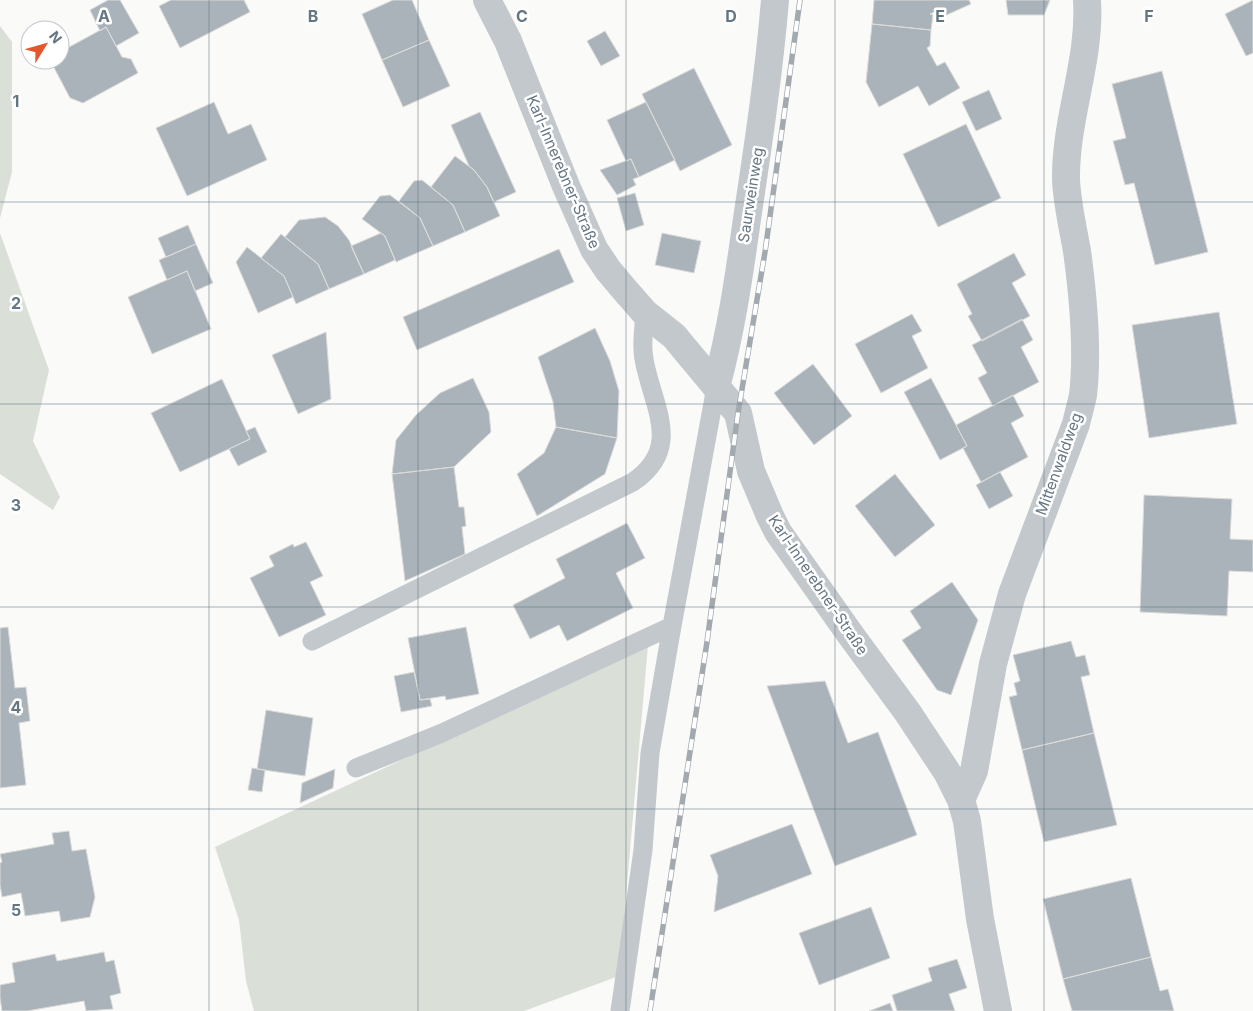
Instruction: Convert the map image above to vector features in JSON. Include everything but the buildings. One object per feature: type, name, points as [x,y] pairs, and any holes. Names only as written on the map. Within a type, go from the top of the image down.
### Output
[{"type":"street","name":"Karl-Innerebner-Straße","points":[[487,0],[508,41],[566,186],[594,249],[608,270],[645,312],[674,336],[738,413],[751,470],[778,532],[908,713],[946,772],[961,800],[967,821],[980,918],[997,1011]]},
{"type":"street","name":"Saurweinweg","points":[[716,387],[726,349],[738,281],[763,111],[775,0]]},
{"type":"street","name":"Mittenwaldweg","points":[[961,800],[974,772],[993,664],[1012,594],[1076,424],[1082,396],[1084,339],[1078,259],[1066,181],[1069,139],[1085,43],[1088,14],[1087,0]]},
{"type":"lane","points":[[312,641],[644,475],[655,460],[662,432],[661,421],[644,359],[642,341],[645,312]]},
{"type":"lane","points":[[620,1011],[643,850],[650,752],[716,387]]},
{"type":"lane","points":[[356,768],[442,733],[672,626]]},
{"type":"shaded area","points":[[0,26],[12,42],[12,172],[0,218]]},
{"type":"shaded area","points":[[0,233],[49,370],[33,441],[60,497],[53,510],[0,474]]},
{"type":"shaded area","points":[[648,645],[619,976],[524,1011],[254,1011],[246,981],[239,920],[215,847]]},
{"type":"railway","points":[[650,1011],[707,642],[738,413],[765,252],[800,0]]}]
